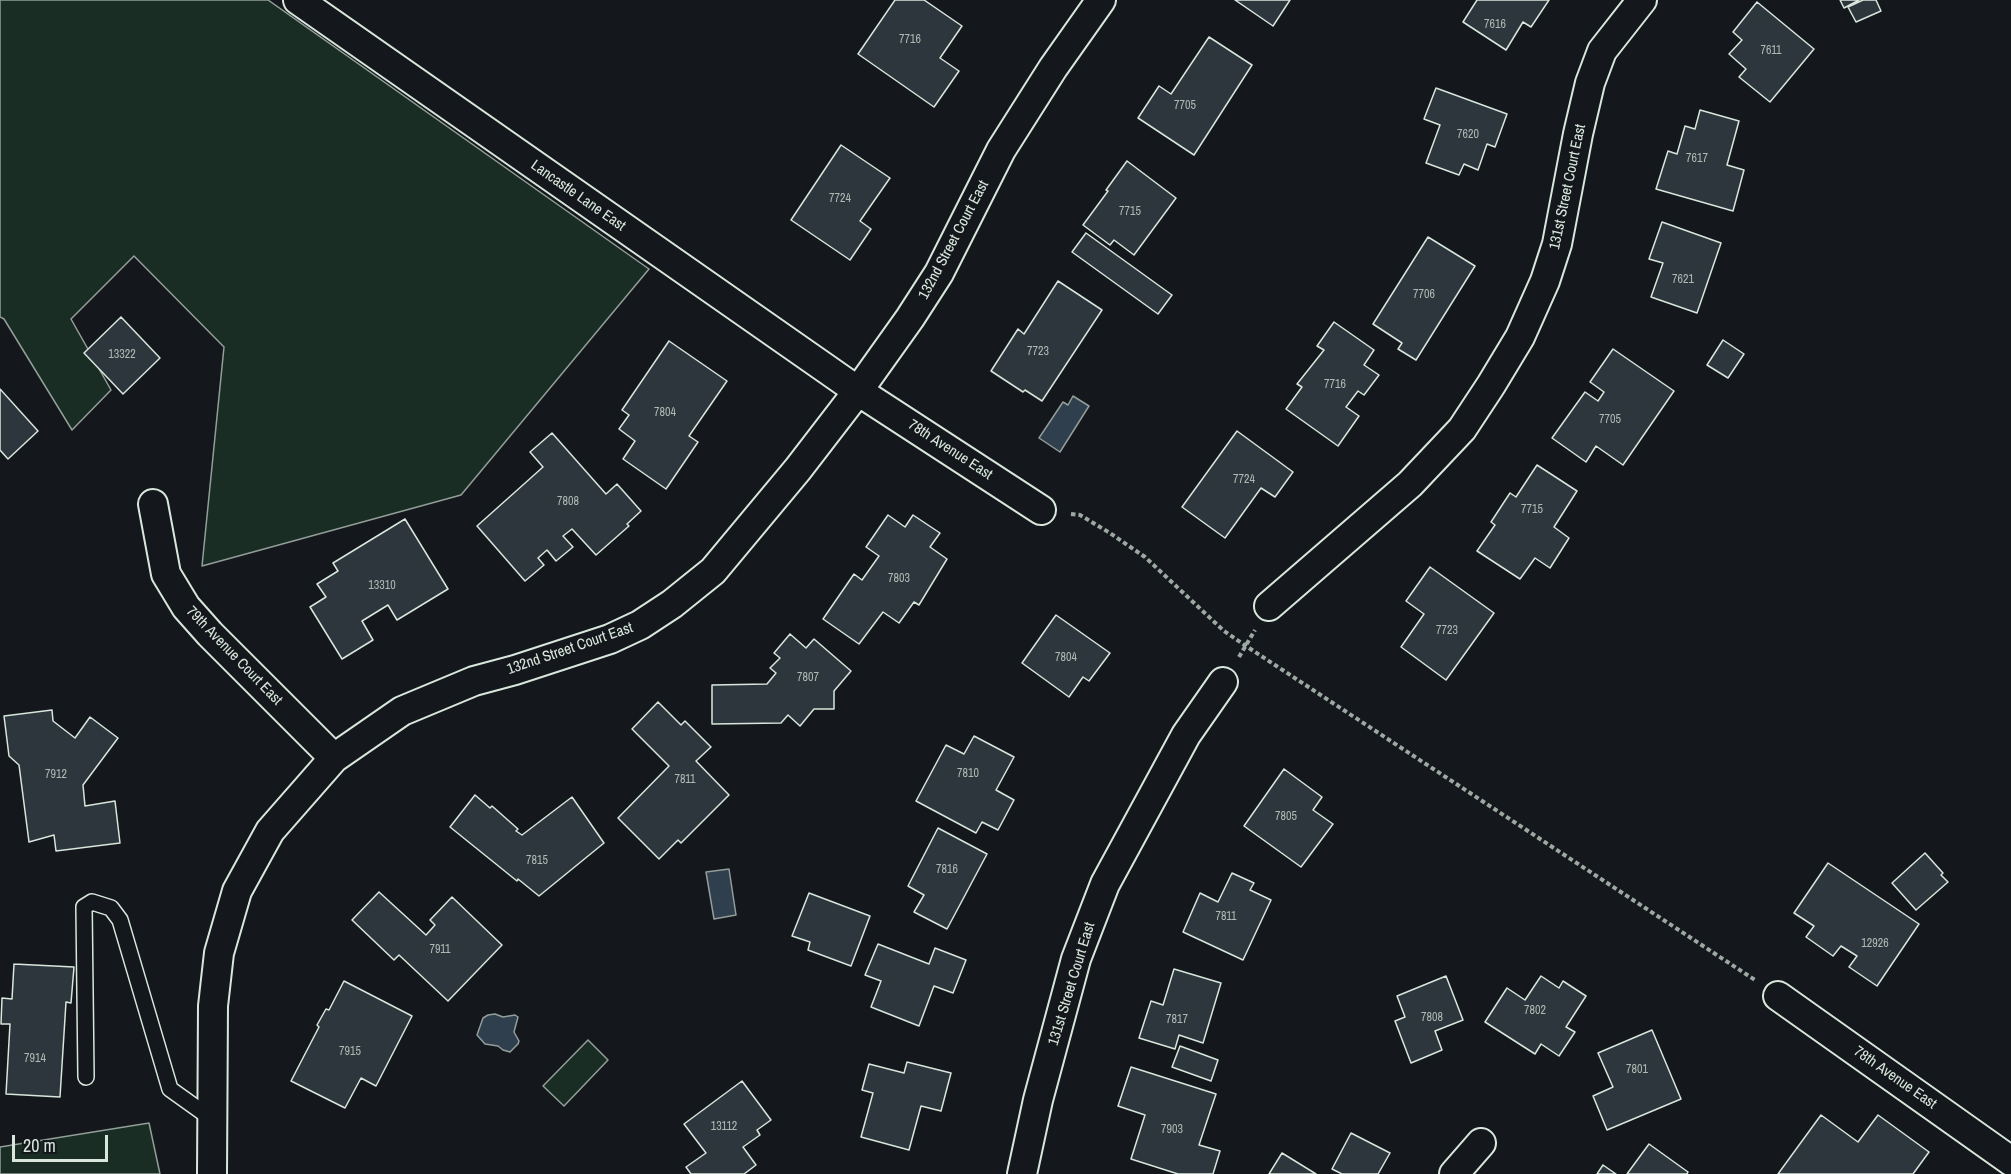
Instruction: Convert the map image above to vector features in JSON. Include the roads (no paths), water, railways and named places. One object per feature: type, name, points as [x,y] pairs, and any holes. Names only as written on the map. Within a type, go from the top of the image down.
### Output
[{"type":"street","name":"Lancastle Lane East","points":[[298,0],[858,391]]},
{"type":"street","name":"132nd Street Court East","points":[[212,1174],[213,1006],[219,953],[237,891],[270,831],[334,758],[402,711],[474,681],[610,639],[640,625],[672,604],[713,571],[798,470],[910,318],[939,273],[1001,150],[1053,68],[1101,0]]},
{"type":"street","name":"131st Street Court East","points":[[1269,606],[1410,484],[1462,429],[1491,385],[1520,337],[1545,281],[1557,244],[1590,83],[1602,51],[1642,0]]},
{"type":"street","name":"78th Avenue East","points":[[858,391],[1041,510]]},
{"type":"street","name":"79th Avenue Court East","points":[[153,504],[166,574],[186,607],[334,758]]},
{"type":"street","name":"131st Street Court East","points":[[1022,1174],[1038,1100],[1076,959],[1106,884],[1186,735],[1223,682]]},
{"type":"street","name":"78th Avenue East","points":[[1778,996],[2011,1161]]},
{"type":"street","points":[[1454,1174],[1480,1143]]},
{"type":"lane","points":[[86,1077],[84,907],[92,902],[111,908],[120,920],[170,1089],[212,1119]]},
{"type":"water","points":[[1073,396],[1089,406],[1060,452],[1039,438],[1063,402],[1068,405]]},
{"type":"water","points":[[729,869],[736,915],[714,919],[706,872]]},
{"type":"water","points":[[495,1014],[503,1017],[515,1015],[518,1017],[514,1032],[519,1041],[510,1052],[498,1046],[485,1044],[477,1035],[483,1018]]}]
